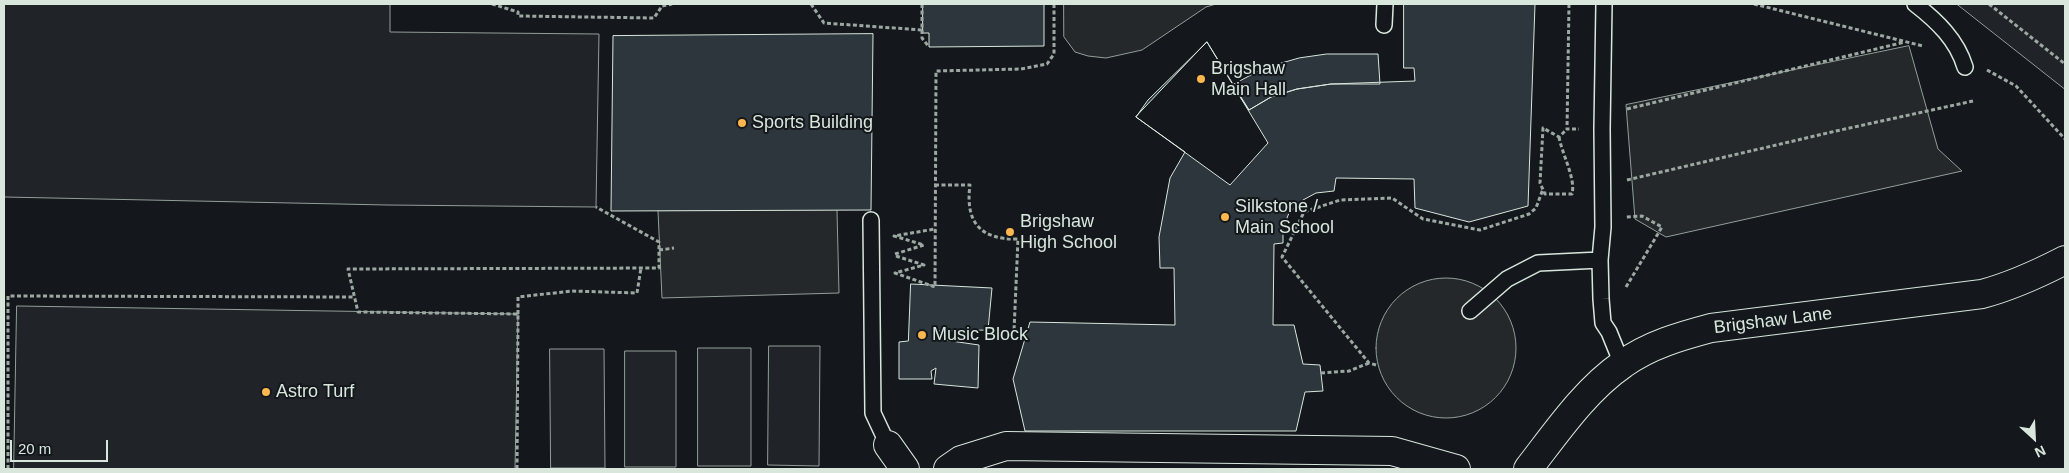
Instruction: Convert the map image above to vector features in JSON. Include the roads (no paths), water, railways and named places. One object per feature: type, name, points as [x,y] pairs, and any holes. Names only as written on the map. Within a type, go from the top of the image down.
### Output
[{"type":"street","name":"Brigshaw Lane","points":[[1528,469],[1592,391],[1622,364],[1639,354],[1681,336],[1711,328],[1982,294],[2010,287],[2065,260]]},
{"type":"street","points":[[888,445],[905,469]]},
{"type":"street","points":[[948,469],[962,460],[1006,446],[1392,451],[1456,469]]},
{"type":"lane","points":[[1384,25],[1385,4]]},
{"type":"lane","points":[[1604,4],[1603,227],[1600,260],[1603,324],[1610,332],[1622,364]]},
{"type":"lane","points":[[1915,4],[1931,17],[1954,41],[1963,61]]},
{"type":"lane","points":[[871,220],[873,413],[888,445]]},
{"type":"lane","points":[[1470,311],[1507,279],[1538,263],[1600,260]]},
{"type":"place","name":"Brigshaw Main Hall","points":[[1201,79]]},
{"type":"place","name":"Sports Building","points":[[742,123]]},
{"type":"place","name":"Silkstone / Main School","points":[[1225,217]]},
{"type":"place","name":"Brigshaw High School","points":[[1010,232]]},
{"type":"place","name":"Music Block","points":[[922,335]]},
{"type":"place","name":"Astro Turf","points":[[266,392]]}]
